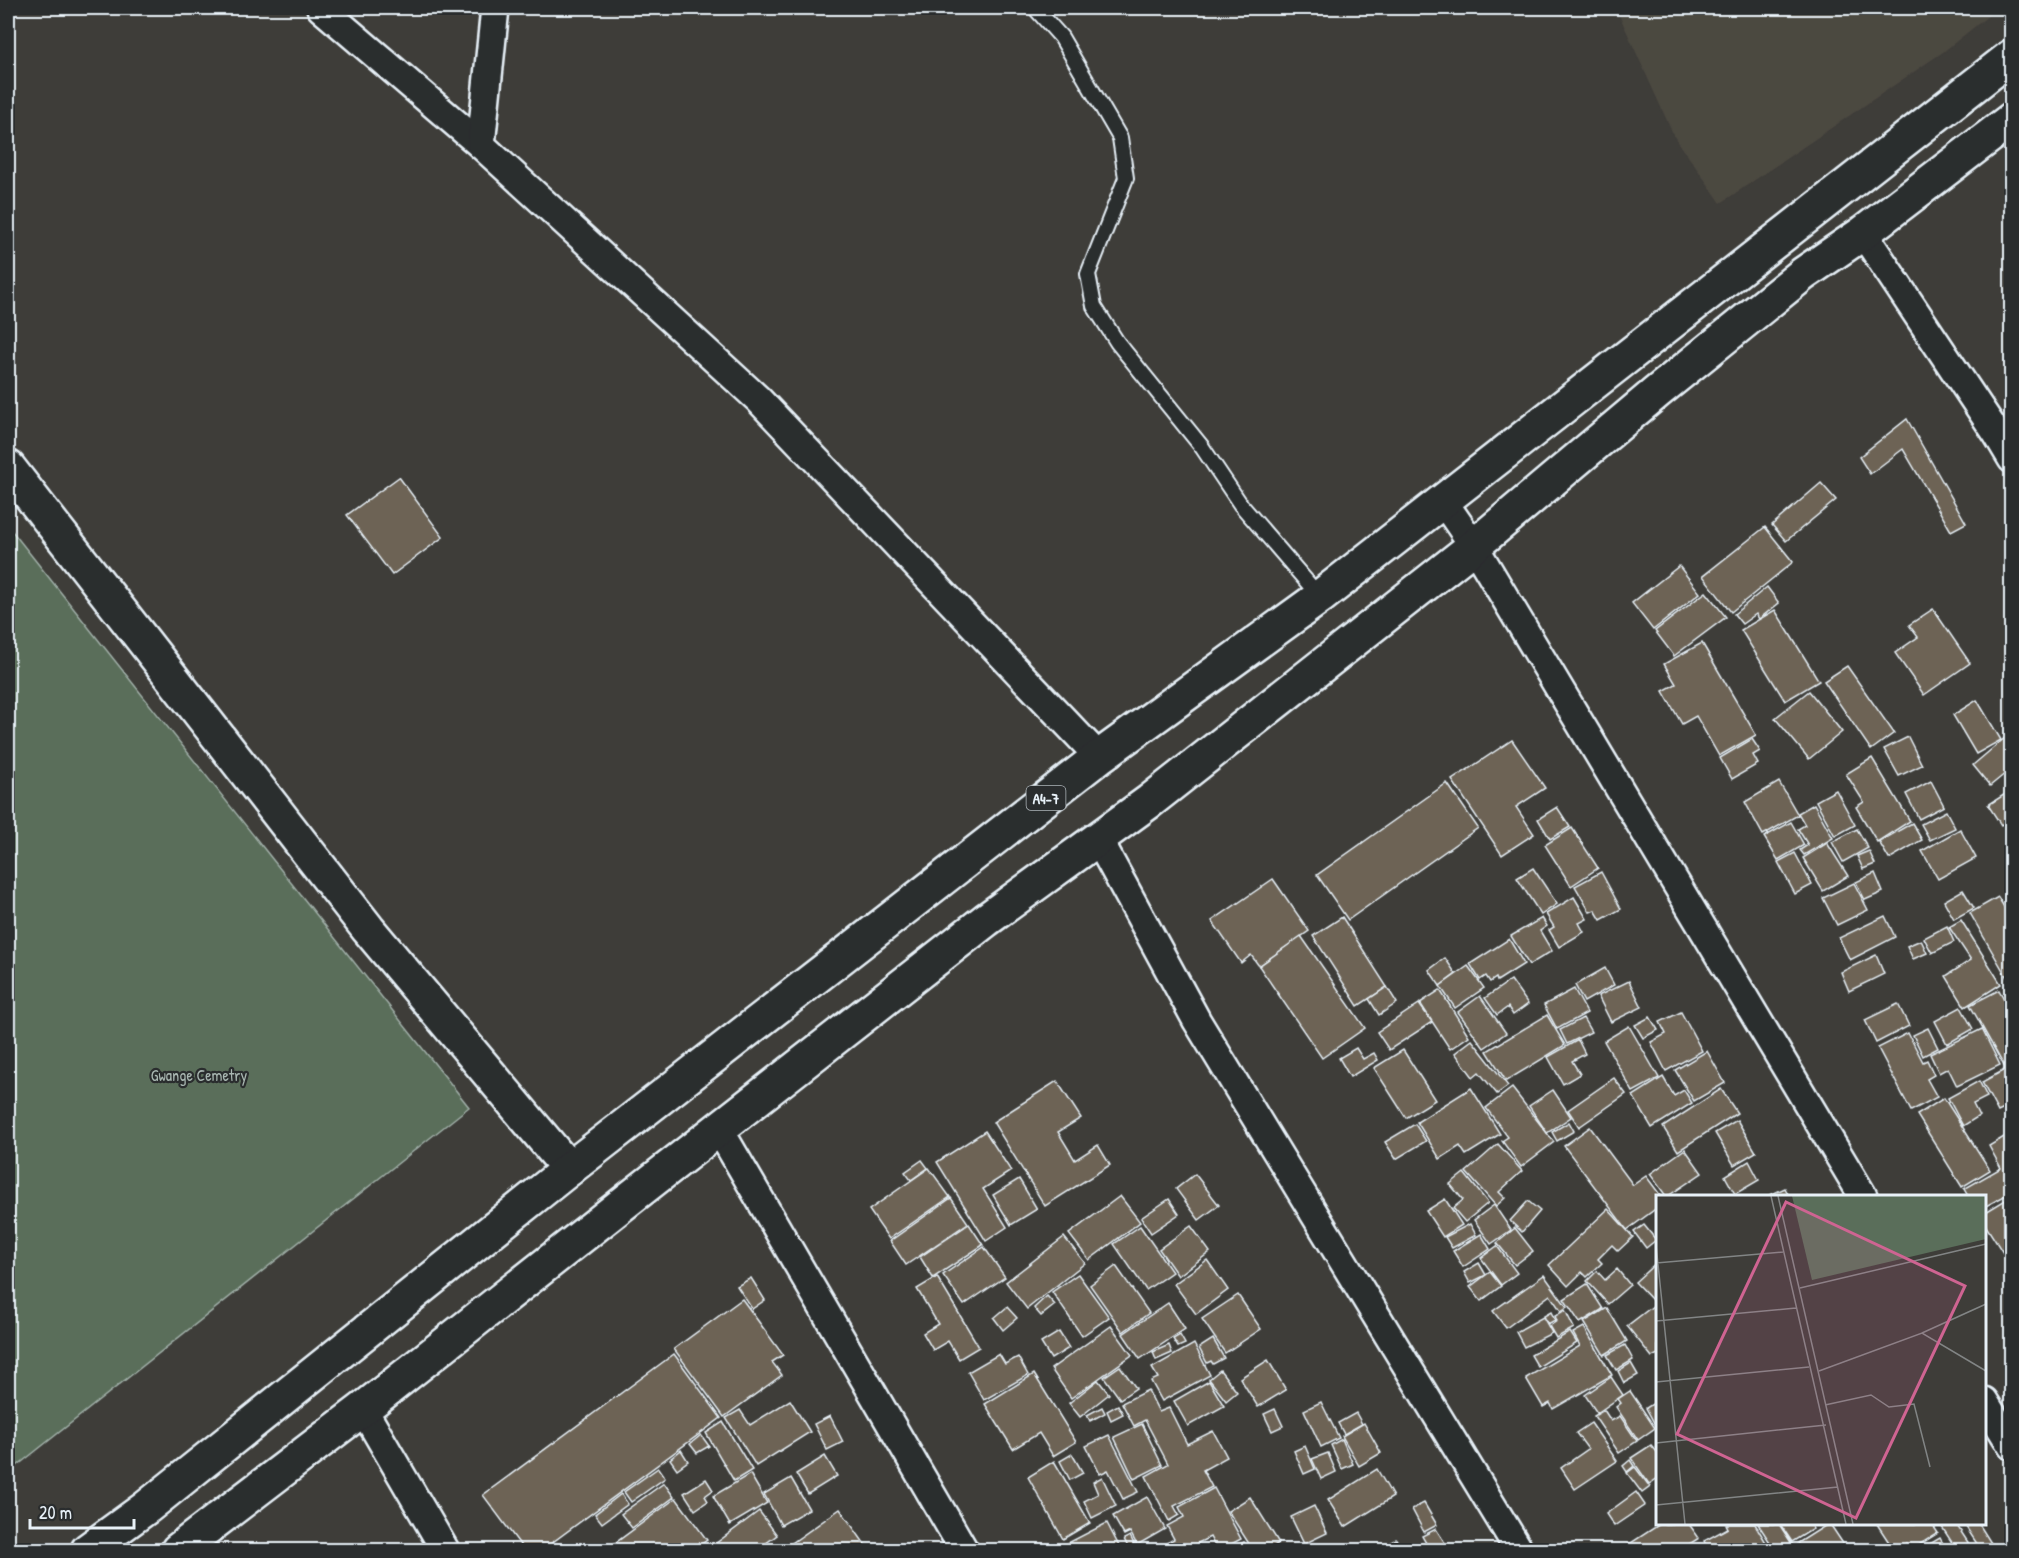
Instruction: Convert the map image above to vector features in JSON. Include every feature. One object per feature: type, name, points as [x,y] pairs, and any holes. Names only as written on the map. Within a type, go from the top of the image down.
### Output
[{"type":"main road","name":"A4-7","points":[[88,1551],[147,1507],[569,1169],[1099,757],[1320,597],[2012,56]]},
{"type":"main road","points":[[178,1551],[363,1409],[986,920],[1159,793],[1474,546],[1657,392],[1803,274],[1863,233],[2012,119]]},
{"type":"main road","points":[[8,466],[368,929],[569,1169]]},
{"type":"street","points":[[321,8],[482,145],[758,399],[1099,757]]},
{"type":"street","points":[[482,145],[495,8]]},
{"type":"street","points":[[1863,233],[2012,459]]},
{"type":"street","points":[[1443,501],[1474,546],[1862,1195]]},
{"type":"street","points":[[1098,839],[1197,1021],[1519,1551]]},
{"type":"street","points":[[719,1128],[964,1551]]},
{"type":"street","points":[[1986,1404],[2012,1446]]},
{"type":"street","points":[[363,1409],[446,1551]]},
{"type":"lane","points":[[1035,8],[1061,37],[1120,138],[1126,178],[1088,274],[1094,306],[1117,342],[1202,447],[1240,505],[1320,597]]},
{"type":"shaded area","points":[[1616,8],[1998,8],[1943,52],[1721,203],[1674,136]]},
{"type":"green space","name":"Gwange Cemetry","points":[[8,526],[469,1107],[8,1473]]},
{"type":"building","points":[[1907,419],[1966,523],[1951,531],[1903,449],[1870,474],[1859,457]]},
{"type":"building","points":[[399,477],[443,537],[392,575],[347,515]]},
{"type":"building","points":[[1821,483],[1836,500],[1786,541],[1772,525]]},
{"type":"building","points":[[1765,527],[1793,562],[1731,612],[1703,576]]},
{"type":"building","points":[[1679,566],[1700,593],[1653,630],[1632,603]]},
{"type":"building","points":[[1767,587],[1779,603],[1759,619],[1756,614],[1742,624],[1734,614]]},
{"type":"building","points":[[1706,592],[1726,617],[1674,656],[1655,631]]},
{"type":"building","points":[[1933,609],[1970,663],[1924,695],[1895,653],[1918,637],[1909,625]]},
{"type":"building","points":[[1775,610],[1819,681],[1785,701],[1741,630]]},
{"type":"building","points":[[1702,643],[1756,735],[1719,756],[1696,716],[1682,724],[1663,691],[1676,684],[1664,664]]},
{"type":"building","points":[[2012,652],[2012,666],[2006,655]]},
{"type":"building","points":[[1847,666],[1894,733],[1871,750],[1824,681]]},
{"type":"building","points":[[1809,691],[1842,732],[1809,759],[1775,718]]},
{"type":"building","points":[[1977,700],[2001,740],[1976,754],[1953,715]]},
{"type":"building","points":[[1908,737],[1922,765],[1899,776],[1884,749]]},
{"type":"building","points":[[2006,737],[2012,743],[2012,768],[1990,786],[1973,765]]},
{"type":"building","points":[[1752,739],[1760,751],[1753,755],[1758,764],[1732,779],[1720,758]]},
{"type":"building","points":[[1512,740],[1545,788],[1516,807],[1534,834],[1502,855],[1452,780]]},
{"type":"building","points":[[1872,758],[1910,821],[1877,842],[1856,807],[1864,802],[1846,774]]},
{"type":"building","points":[[1931,781],[1944,806],[1919,819],[1906,794]]},
{"type":"building","points":[[1779,782],[1798,815],[1763,835],[1745,802]]},
{"type":"building","points":[[1447,783],[1478,828],[1348,920],[1317,875]]},
{"type":"building","points":[[1836,790],[1855,825],[1835,836],[1816,801]]},
{"type":"building","points":[[2010,791],[2012,793],[2012,818],[2001,825],[1988,805]]},
{"type":"building","points":[[1814,804],[1833,838],[1804,855],[1800,850],[1808,845],[1798,829],[1805,825],[1798,813]]},
{"type":"building","points":[[1557,807],[1570,827],[1550,839],[1538,819]]},
{"type":"building","points":[[1946,811],[1955,828],[1930,840],[1921,824]]},
{"type":"building","points":[[1791,822],[1804,845],[1778,860],[1764,837]]},
{"type":"building","points":[[1912,823],[1922,840],[1889,859],[1879,842]]},
{"type":"building","points":[[1572,828],[1598,868],[1571,886],[1545,845]]},
{"type":"building","points":[[1857,829],[1868,848],[1843,862],[1832,842]]},
{"type":"building","points":[[1960,829],[1976,858],[1938,879],[1922,851]]},
{"type":"building","points":[[1827,843],[1848,876],[1823,891],[1803,858]]},
{"type":"building","points":[[1869,851],[1875,864],[1863,869],[1857,856]]},
{"type":"building","points":[[1795,853],[1812,885],[1795,894],[1778,862]]},
{"type":"building","points":[[1533,868],[1557,904],[1541,915],[1517,878]]},
{"type":"building","points":[[1601,872],[1621,909],[1601,920],[1595,910],[1590,912],[1575,886]]},
{"type":"building","points":[[1875,873],[1883,892],[1865,900],[1856,882]]},
{"type":"building","points":[[1273,879],[1309,931],[1259,966],[1251,955],[1241,963],[1212,921]]},
{"type":"building","points":[[1854,883],[1868,910],[1837,925],[1823,898]]},
{"type":"building","points":[[1963,890],[1974,908],[1954,919],[1944,901]]},
{"type":"building","points":[[2012,890],[2012,909],[2004,894]]},
{"type":"building","points":[[1574,897],[1587,919],[1579,923],[1584,932],[1559,947],[1549,930],[1554,927],[1546,914]]},
{"type":"building","points":[[1998,897],[2012,920],[2012,979],[2009,981],[1970,913]]},
{"type":"building","points":[[1885,916],[1895,937],[1850,960],[1839,938]]},
{"type":"building","points":[[1342,917],[1387,987],[1358,1006],[1313,936]]},
{"type":"building","points":[[1542,918],[1547,926],[1540,931],[1552,951],[1529,965],[1511,936]]},
{"type":"building","points":[[1961,920],[2001,984],[1965,1007],[1946,976],[1971,960],[1949,927]]},
{"type":"building","points":[[1947,926],[1954,942],[1932,953],[1924,938]]},
{"type":"building","points":[[1301,936],[1365,1028],[1322,1058],[1259,966]]},
{"type":"building","points":[[1509,939],[1524,964],[1497,981],[1496,978],[1490,982],[1486,976],[1480,980],[1470,964]]},
{"type":"building","points":[[1921,940],[1927,953],[1913,959],[1907,946]]},
{"type":"building","points":[[1876,955],[1884,974],[1849,991],[1841,972]]},
{"type":"building","points":[[1445,958],[1456,974],[1440,986],[1429,970]]},
{"type":"building","points":[[1468,966],[1484,988],[1455,1008],[1440,986]]},
{"type":"building","points":[[1605,968],[1614,985],[1584,1002],[1575,985]]},
{"type":"building","points":[[1511,980],[1528,1004],[1513,1015],[1508,1007],[1497,1015],[1485,998]]},
{"type":"building","points":[[1629,981],[1642,1007],[1611,1022],[1598,996]]},
{"type":"building","points":[[1387,987],[1397,1003],[1379,1015],[1369,999]]},
{"type":"building","points":[[1574,989],[1587,1013],[1557,1029],[1544,1005]]},
{"type":"building","points":[[1440,990],[1469,1036],[1450,1049],[1420,1003]]},
{"type":"building","points":[[1999,990],[2012,1013],[2012,1062],[2004,1066],[1970,1005]]},
{"type":"building","points":[[1480,996],[1506,1033],[1484,1048],[1458,1012]]},
{"type":"building","points":[[1419,1004],[1432,1022],[1389,1050],[1377,1032]]},
{"type":"building","points":[[1898,1004],[1909,1026],[1876,1043],[1865,1020]]},
{"type":"building","points":[[1961,1007],[1973,1029],[1947,1044],[1935,1021]]},
{"type":"building","points":[[1681,1012],[1702,1051],[1666,1071],[1651,1042],[1666,1034],[1660,1022]]},
{"type":"building","points":[[1547,1015],[1565,1045],[1506,1081],[1487,1051]]},
{"type":"building","points":[[1650,1017],[1658,1030],[1643,1038],[1635,1025]]},
{"type":"building","points":[[1583,1018],[1591,1032],[1567,1044],[1560,1030]]},
{"type":"building","points":[[1629,1026],[1659,1078],[1633,1092],[1604,1041]]},
{"type":"building","points":[[1928,1028],[1938,1048],[1923,1056],[1913,1035]]},
{"type":"building","points":[[1982,1029],[2000,1065],[1957,1086],[1948,1068],[1939,1073],[1930,1054]]},
{"type":"building","points":[[1908,1033],[1923,1062],[1927,1060],[1934,1075],[1927,1079],[1937,1097],[1911,1111],[1878,1048]]},
{"type":"building","points":[[1472,1040],[1508,1086],[1497,1094],[1479,1072],[1473,1077],[1455,1053]]},
{"type":"building","points":[[1578,1040],[1585,1054],[1572,1061],[1580,1074],[1563,1084],[1548,1057]]},
{"type":"building","points":[[1356,1048],[1363,1059],[1374,1053],[1378,1060],[1350,1077],[1339,1058]]},
{"type":"building","points":[[1403,1050],[1435,1100],[1406,1118],[1374,1068]]},
{"type":"building","points":[[1707,1051],[1725,1083],[1694,1101],[1675,1070]]},
{"type":"building","points":[[2012,1066],[2012,1105],[1998,1112],[1982,1082]]},
{"type":"building","points":[[1663,1077],[1674,1096],[1684,1090],[1692,1103],[1652,1128],[1633,1096]]},
{"type":"building","points":[[1614,1078],[1626,1094],[1579,1127],[1568,1110]]},
{"type":"building","points":[[1057,1081],[1081,1118],[1058,1132],[1075,1160],[1098,1145],[1110,1165],[1045,1206],[993,1122]]},
{"type":"building","points":[[1979,1081],[1987,1097],[1973,1104],[1979,1116],[1963,1126],[1948,1098]]},
{"type":"building","points":[[1471,1088],[1500,1134],[1466,1155],[1460,1146],[1440,1159],[1417,1122]]},
{"type":"building","points":[[1512,1088],[1554,1142],[1521,1167],[1502,1141],[1508,1137],[1486,1108]]},
{"type":"building","points":[[1721,1089],[1737,1113],[1678,1151],[1663,1127]]},
{"type":"building","points":[[1553,1090],[1571,1117],[1547,1133],[1529,1106]]},
{"type":"building","points":[[1944,1098],[1990,1170],[1962,1187],[1917,1115]]},
{"type":"building","points":[[1737,1120],[1756,1152],[1734,1165],[1715,1133]]},
{"type":"building","points":[[1569,1122],[1574,1131],[1557,1141],[1552,1132]]},
{"type":"building","points":[[1415,1124],[1426,1141],[1396,1159],[1385,1142]]},
{"type":"building","points":[[1590,1127],[1633,1185],[1646,1176],[1660,1195],[1656,1195],[1656,1208],[1627,1230],[1564,1146]]},
{"type":"building","points":[[985,1131],[1011,1171],[983,1189],[1007,1227],[986,1241],[937,1162]]},
{"type":"building","points":[[2009,1134],[2012,1138],[2012,1192],[1986,1206],[1986,1195],[1967,1195],[1964,1189],[2001,1168],[1989,1146]]},
{"type":"building","points":[[1498,1144],[1522,1171],[1499,1192],[1505,1198],[1496,1206],[1466,1172]]},
{"type":"building","points":[[1685,1149],[1702,1173],[1669,1195],[1665,1195],[1650,1174]]},
{"type":"building","points":[[922,1160],[928,1168],[911,1180],[905,1172]]},
{"type":"building","points":[[1749,1161],[1759,1180],[1735,1194],[1725,1176]]},
{"type":"building","points":[[929,1168],[950,1197],[889,1239],[869,1210]]},
{"type":"building","points":[[1464,1173],[1488,1203],[1465,1222],[1453,1208],[1463,1200],[1450,1184]]},
{"type":"building","points":[[1195,1174],[1219,1205],[1199,1220],[1176,1189]]},
{"type":"building","points":[[1019,1179],[1037,1209],[1011,1225],[993,1195]]},
{"type":"building","points":[[1785,1188],[1788,1195],[1770,1195]]},
{"type":"building","points":[[1120,1196],[1140,1222],[1089,1260],[1069,1234]]},
{"type":"building","points":[[2012,1196],[2012,1267],[1986,1226],[1986,1212]]},
{"type":"building","points":[[951,1198],[968,1223],[906,1265],[890,1241]]},
{"type":"building","points":[[1169,1199],[1179,1214],[1151,1233],[1141,1218]]},
{"type":"building","points":[[1445,1199],[1462,1225],[1443,1237],[1426,1211]]},
{"type":"building","points":[[1528,1201],[1540,1211],[1522,1232],[1510,1221]]},
{"type":"building","points":[[1494,1205],[1511,1230],[1491,1244],[1474,1220]]},
{"type":"building","points":[[1608,1209],[1633,1237],[1618,1251],[1612,1245],[1598,1259],[1602,1263],[1587,1277],[1582,1272],[1568,1286],[1549,1265]]},
{"type":"building","points":[[969,1224],[983,1245],[933,1278],[920,1257]]},
{"type":"building","points":[[1470,1224],[1476,1235],[1452,1248],[1445,1237]]},
{"type":"building","points":[[1644,1225],[1656,1240],[1646,1248],[1634,1232]]},
{"type":"building","points":[[1140,1226],[1172,1272],[1146,1290],[1114,1244]]},
{"type":"building","points":[[1191,1226],[1210,1252],[1178,1276],[1159,1249]]},
{"type":"building","points":[[1515,1228],[1533,1251],[1515,1265],[1497,1243]]},
{"type":"building","points":[[1481,1234],[1490,1249],[1463,1267],[1453,1251]]},
{"type":"building","points":[[1064,1237],[1085,1263],[1027,1309],[1006,1282]]},
{"type":"building","points":[[1497,1246],[1517,1273],[1501,1285],[1481,1258]]},
{"type":"building","points":[[984,1247],[1005,1277],[964,1305],[943,1275]]},
{"type":"building","points":[[1207,1260],[1228,1290],[1196,1314],[1174,1284]]},
{"type":"building","points":[[1479,1263],[1486,1275],[1470,1283],[1464,1272]]},
{"type":"building","points":[[1656,1263],[1656,1304],[1635,1282]]},
{"type":"building","points":[[1116,1266],[1149,1313],[1123,1332],[1090,1285]]},
{"type":"building","points":[[1617,1269],[1630,1285],[1608,1304],[1587,1281],[1597,1271],[1605,1280]]},
{"type":"building","points":[[1490,1272],[1501,1286],[1481,1301],[1470,1287]]},
{"type":"building","points":[[1078,1274],[1109,1317],[1082,1336],[1052,1292]]},
{"type":"building","points":[[1544,1275],[1567,1307],[1561,1311],[1550,1295],[1506,1328],[1493,1311]]},
{"type":"building","points":[[937,1277],[979,1347],[959,1359],[948,1341],[933,1350],[923,1333],[938,1324],[917,1289]]},
{"type":"building","points":[[751,1278],[765,1300],[752,1309],[737,1286]]},
{"type":"building","points":[[1587,1284],[1603,1309],[1580,1323],[1564,1299]]},
{"type":"building","points":[[1238,1295],[1261,1329],[1225,1353],[1202,1319]]},
{"type":"building","points":[[1047,1296],[1055,1305],[1041,1316],[1034,1308]]},
{"type":"building","points":[[742,1299],[783,1355],[772,1362],[782,1375],[724,1417],[674,1349]]},
{"type":"building","points":[[1168,1303],[1185,1329],[1140,1359],[1123,1334]]},
{"type":"building","points":[[1653,1306],[1656,1310],[1656,1355],[1652,1357],[1627,1326]]},
{"type":"building","points":[[1007,1307],[1017,1318],[1003,1330],[994,1318]]},
{"type":"building","points":[[1607,1308],[1627,1341],[1604,1355],[1584,1322]]},
{"type":"building","points":[[1565,1310],[1574,1328],[1556,1338],[1549,1326],[1557,1321],[1555,1316]]},
{"type":"building","points":[[1551,1312],[1555,1320],[1548,1324],[1544,1316]]},
{"type":"building","points":[[1543,1317],[1552,1333],[1524,1347],[1516,1332]]},
{"type":"building","points":[[1111,1326],[1132,1355],[1071,1398],[1051,1369]]},
{"type":"building","points":[[1584,1327],[1612,1375],[1553,1409],[1550,1403],[1543,1407],[1526,1378],[1580,1346],[1573,1333]]},
{"type":"building","points":[[1059,1332],[1069,1348],[1051,1359],[1041,1343]]},
{"type":"building","points":[[1570,1332],[1577,1343],[1538,1367],[1531,1355]]},
{"type":"building","points":[[1180,1335],[1185,1344],[1178,1347],[1173,1339]]},
{"type":"building","points":[[1213,1339],[1224,1358],[1213,1364],[1211,1361],[1207,1363],[1199,1348]]},
{"type":"building","points":[[1194,1344],[1210,1375],[1162,1401],[1151,1381],[1158,1378],[1152,1368]]},
{"type":"building","points":[[1169,1345],[1172,1353],[1156,1360],[1153,1352]]},
{"type":"building","points":[[1625,1345],[1633,1360],[1616,1370],[1607,1355]]},
{"type":"building","points":[[674,1354],[721,1418],[542,1550],[524,1550],[483,1495]]},
{"type":"building","points":[[999,1354],[1005,1364],[1018,1357],[1028,1375],[984,1400],[968,1372]]},
{"type":"building","points":[[1268,1360],[1286,1390],[1258,1407],[1240,1378]]},
{"type":"building","points":[[1631,1363],[1638,1375],[1624,1383],[1618,1371]]},
{"type":"building","points":[[1120,1366],[1136,1388],[1120,1399],[1104,1377]]},
{"type":"building","points":[[1220,1370],[1237,1392],[1226,1401],[1209,1379]]},
{"type":"building","points":[[1034,1374],[1076,1442],[1053,1456],[1039,1433],[1013,1449],[985,1404]]},
{"type":"building","points":[[1611,1377],[1623,1395],[1597,1413],[1585,1395]]},
{"type":"building","points":[[1098,1380],[1109,1394],[1080,1417],[1069,1403]]},
{"type":"building","points":[[1209,1381],[1224,1406],[1188,1426],[1174,1401]]},
{"type":"building","points":[[1148,1390],[1159,1412],[1169,1408],[1187,1444],[1213,1431],[1227,1457],[1203,1470],[1212,1487],[1174,1506],[1179,1515],[1169,1521],[1146,1476],[1168,1464],[1145,1420],[1134,1426],[1122,1403]]},
{"type":"building","points":[[1630,1391],[1655,1428],[1638,1440],[1616,1407],[1621,1403],[1618,1399]]},
{"type":"building","points":[[790,1400],[810,1432],[756,1466],[726,1418],[740,1410],[750,1425]]},
{"type":"building","points":[[1321,1402],[1339,1438],[1321,1447],[1304,1410]]},
{"type":"building","points":[[1654,1403],[1656,1406],[1656,1426],[1646,1408]]},
{"type":"building","points":[[1118,1405],[1123,1414],[1111,1420],[1107,1411]]},
{"type":"building","points":[[1102,1407],[1105,1413],[1090,1421],[1087,1415]]},
{"type":"building","points":[[1275,1409],[1283,1426],[1272,1431],[1264,1414]]},
{"type":"building","points":[[1604,1410],[1611,1421],[1620,1416],[1637,1441],[1619,1453],[1594,1416]]},
{"type":"building","points":[[1356,1413],[1362,1424],[1344,1434],[1338,1423]]},
{"type":"building","points":[[830,1416],[843,1442],[827,1450],[814,1424]]},
{"type":"building","points":[[723,1422],[752,1470],[734,1481],[706,1433]]},
{"type":"building","points":[[1364,1423],[1381,1453],[1359,1466],[1342,1436]]},
{"type":"building","points":[[1591,1423],[1617,1461],[1575,1489],[1561,1468],[1588,1449],[1576,1433]]},
{"type":"building","points":[[1142,1424],[1162,1465],[1134,1479],[1114,1437]]},
{"type":"building","points":[[701,1435],[709,1446],[697,1453],[690,1444]]},
{"type":"building","points":[[1109,1435],[1138,1492],[1123,1499],[1108,1470],[1100,1474],[1086,1446]]},
{"type":"building","points":[[1342,1439],[1353,1464],[1342,1469],[1331,1445]]},
{"type":"building","points":[[1651,1445],[1656,1451],[1656,1479],[1649,1484],[1631,1458]]},
{"type":"building","points":[[1305,1446],[1315,1469],[1304,1474],[1294,1451]]},
{"type":"building","points":[[681,1450],[688,1461],[677,1469],[670,1459]]},
{"type":"building","points":[[1328,1453],[1336,1472],[1321,1479],[1312,1459]]},
{"type":"building","points":[[1072,1454],[1083,1473],[1070,1480],[1060,1461]]},
{"type":"building","points":[[825,1456],[837,1476],[808,1494],[796,1474]]},
{"type":"building","points":[[1630,1460],[1634,1466],[1627,1472],[1623,1466]]},
{"type":"building","points":[[1054,1461],[1090,1523],[1063,1539],[1028,1477]]},
{"type":"building","points":[[1635,1467],[1650,1487],[1642,1493],[1627,1473]]},
{"type":"building","points":[[658,1468],[665,1478],[631,1502],[624,1492]]},
{"type":"building","points":[[1377,1469],[1393,1497],[1345,1527],[1328,1500]]},
{"type":"building","points":[[750,1474],[767,1503],[730,1525],[713,1496]]},
{"type":"building","points":[[1102,1477],[1116,1506],[1092,1518],[1084,1501],[1098,1494],[1093,1482]]},
{"type":"building","points":[[791,1478],[809,1509],[781,1525],[764,1494]]},
{"type":"building","points":[[706,1479],[713,1490],[705,1496],[708,1501],[695,1510],[684,1493]]},
{"type":"building","points":[[664,1483],[674,1497],[632,1528],[621,1514]]},
{"type":"building","points":[[1214,1488],[1241,1539],[1220,1550],[1217,1550],[1210,1537],[1184,1550],[1166,1550],[1163,1545],[1174,1539],[1167,1526],[1184,1517],[1179,1507]]},
{"type":"building","points":[[1636,1492],[1645,1505],[1614,1526],[1606,1514]]},
{"type":"building","points":[[621,1494],[628,1504],[602,1523],[595,1514]]},
{"type":"building","points":[[1147,1497],[1165,1529],[1137,1545],[1130,1532],[1124,1535],[1113,1516]]},
{"type":"building","points":[[1250,1497],[1279,1543],[1267,1550],[1253,1550],[1228,1511]]},
{"type":"building","points":[[676,1498],[707,1540],[693,1550],[619,1550],[614,1544]]},
{"type":"building","points":[[1424,1503],[1437,1525],[1424,1532],[1412,1509]]},
{"type":"building","points":[[1314,1506],[1327,1533],[1304,1544],[1291,1517]]},
{"type":"building","points":[[840,1509],[869,1550],[782,1550]]},
{"type":"building","points":[[759,1511],[777,1535],[761,1547],[763,1550],[707,1550]]},
{"type":"building","points":[[1107,1523],[1121,1550],[1072,1550],[1068,1543]]},
{"type":"building","points":[[1658,1525],[1690,1525],[1699,1538],[1680,1550],[1625,1550],[1623,1548]]},
{"type":"building","points":[[1726,1525],[1756,1525],[1767,1544],[1757,1550],[1709,1550],[1704,1541],[1728,1528]]},
{"type":"building","points":[[1759,1525],[1780,1525],[1796,1550],[1775,1550]]},
{"type":"building","points":[[1781,1525],[1811,1525],[1813,1529],[1792,1542]]},
{"type":"building","points":[[1826,1525],[1831,1525],[1846,1548],[1842,1550],[1803,1550],[1798,1543]]},
{"type":"building","points":[[1878,1525],[1933,1525],[1938,1533],[1911,1550],[1907,1543],[1894,1550]]},
{"type":"building","points":[[1941,1525],[1957,1525],[1973,1550],[1931,1550],[1928,1545],[1940,1538],[1946,1549],[1953,1544]]},
{"type":"building","points":[[1965,1525],[1980,1525],[1991,1543],[1981,1550]]},
{"type":"building","points":[[1436,1529],[1447,1546],[1440,1550],[1430,1550],[1422,1536]]},
{"type":"building","points":[[1130,1536],[1135,1546],[1129,1549],[1124,1539]]},
{"type":"building","points":[[1396,1539],[1403,1550],[1378,1550]]},
{"type":"building","points":[[1244,1542],[1249,1550],[1228,1550]]},
{"type":"building","points":[[1699,1544],[1703,1550],[1689,1550]]}]
